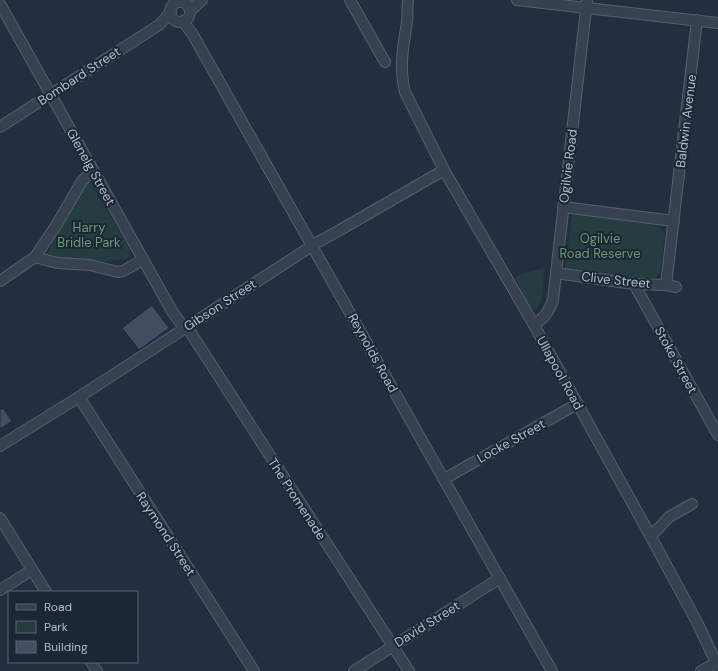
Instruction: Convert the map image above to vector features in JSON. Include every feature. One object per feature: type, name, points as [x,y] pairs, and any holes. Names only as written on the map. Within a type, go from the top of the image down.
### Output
[{"type":"street","points":[[350,0],[386,62]]},
{"type":"street","name":"Ullapool Road","points":[[408,0],[408,20],[402,61],[402,80],[408,99],[444,170],[534,325],[650,535],[698,624],[717,665]]},
{"type":"street","points":[[517,0],[587,4],[718,23]]},
{"type":"street","name":"Bombard Street","points":[[0,127],[159,25],[180,9],[201,1]]},
{"type":"street","name":"Glenelg Street","points":[[0,4],[172,311],[186,328]]},
{"type":"street","name":"Ogilvie Road","points":[[534,325],[546,316],[551,307],[587,4]]},
{"type":"street","name":"Reynolds Road","points":[[180,9],[193,35],[313,245],[552,671]]},
{"type":"street","name":"Baldwin Avenue","points":[[671,286],[674,221],[697,20]]},
{"type":"street","points":[[0,281],[35,257],[57,224],[82,181],[93,170]]},
{"type":"street","name":"Gibson Street","points":[[0,446],[186,328],[313,245],[444,170]]},
{"type":"street","points":[[563,207],[674,221]]},
{"type":"street","points":[[35,257],[57,263],[90,265],[118,272],[123,271],[143,260]]},
{"type":"street","name":"Clive Street","points":[[556,273],[634,284],[671,286]]},
{"type":"street","name":"Stoke Street","points":[[634,284],[718,435]]},
{"type":"street","name":"The Promenade","points":[[186,328],[409,671]]},
{"type":"street","name":"Raymond Street","points":[[78,397],[254,671]]},
{"type":"street","name":"Locke Street","points":[[444,479],[577,404]]},
{"type":"street","points":[[650,535],[655,532],[669,517],[692,504]]},
{"type":"street","points":[[0,518],[45,591]]},
{"type":"street","points":[[0,590],[32,570]]},
{"type":"street","name":"David Street","points":[[354,671],[500,578]]},
{"type":"street","points":[[701,671],[717,665]]},
{"type":"green space","name":"Harry Bridle Park","points":[[88,179],[130,250],[128,258],[95,263],[69,261],[47,255],[52,243]]},
{"type":"green space","name":"Ogilvie Road Reserve","points":[[572,214],[658,225],[665,234],[660,272],[656,278],[649,279],[565,270]]},
{"type":"green space","points":[[544,268],[542,296],[536,310],[529,307],[515,277]]},
{"type":"building","points":[[152,305],[169,328],[139,350],[122,328]]},
{"type":"building","points":[[3,408],[12,421],[0,429],[0,410]]}]
